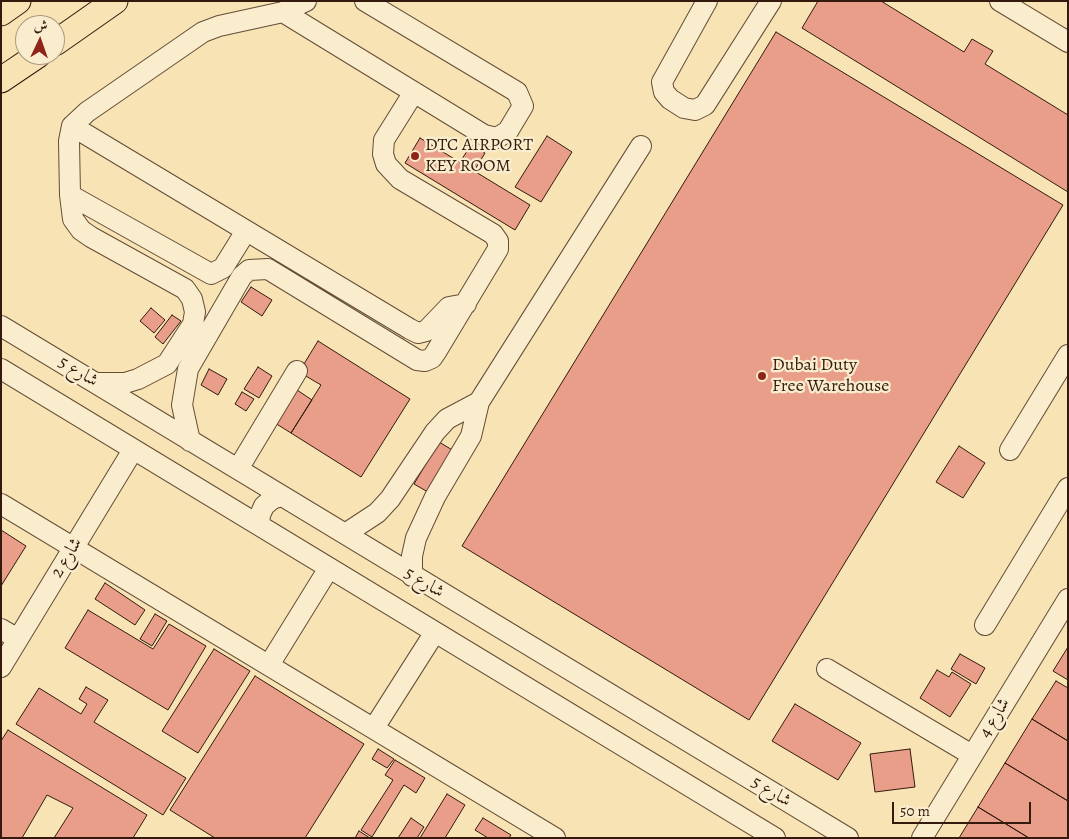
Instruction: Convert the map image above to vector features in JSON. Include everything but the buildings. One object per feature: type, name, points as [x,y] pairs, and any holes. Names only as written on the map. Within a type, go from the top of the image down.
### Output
[{"type":"main road","points":[[1,13],[18,1]]},
{"type":"main road","points":[[65,36],[115,1]]},
{"type":"main road","points":[[1,80],[23,65]]},
{"type":"street","points":[[96,383],[124,383],[138,379],[167,364],[192,324],[195,312],[192,300],[185,289],[81,230],[73,219],[70,195],[69,141],[72,126],[87,112],[203,32],[219,26],[283,12],[306,1]]},
{"type":"street","points":[[283,12],[491,138],[504,136],[523,106],[517,92],[365,1]]},
{"type":"street","points":[[707,1],[662,82],[667,96],[684,108],[695,110],[705,105],[771,1]]},
{"type":"street","points":[[1000,1],[1027,8],[1068,42]]},
{"type":"street","points":[[190,441],[182,405],[188,369],[242,276],[249,270],[258,268],[268,269],[417,360],[425,361],[432,358],[495,257],[498,241],[486,229],[400,179],[386,164],[383,154],[384,140],[414,92]]},
{"type":"street","points":[[72,126],[418,332],[426,331],[433,326],[449,307],[466,304]]},
{"type":"street","points":[[412,576],[412,556],[416,538],[435,497],[471,436],[479,402],[641,146]]},
{"type":"street","points":[[70,195],[210,274],[223,268],[246,231]]},
{"type":"street","name":"شارع 5","points":[[1,326],[848,838]]},
{"type":"street","points":[[1010,450],[1068,355]]},
{"type":"street","name":"شارع 5","points":[[1,369],[775,838]]},
{"type":"street","points":[[238,469],[297,371]]},
{"type":"street","points":[[345,534],[377,513],[390,499],[435,432],[448,419],[479,402]]},
{"type":"street","name":"شارع 2","points":[[1,667],[10,634],[74,547],[133,450]]},
{"type":"street","points":[[985,625],[1068,488]]},
{"type":"street","points":[[259,525],[260,515],[264,506],[272,499],[281,496]]},
{"type":"street","points":[[1,504],[555,838]]},
{"type":"street","points":[[269,665],[330,568]]},
{"type":"street","name":"شارع 4","points":[[922,838],[1068,599]]},
{"type":"street","points":[[374,728],[435,632]]},
{"type":"street","points":[[827,669],[972,755]]},
{"type":"place","name":"DTC AIRPORT KEY ROOM","points":[[415,156]]},
{"type":"place","name":"Dubai Duty Free Warehouse","points":[[762,376]]}]
